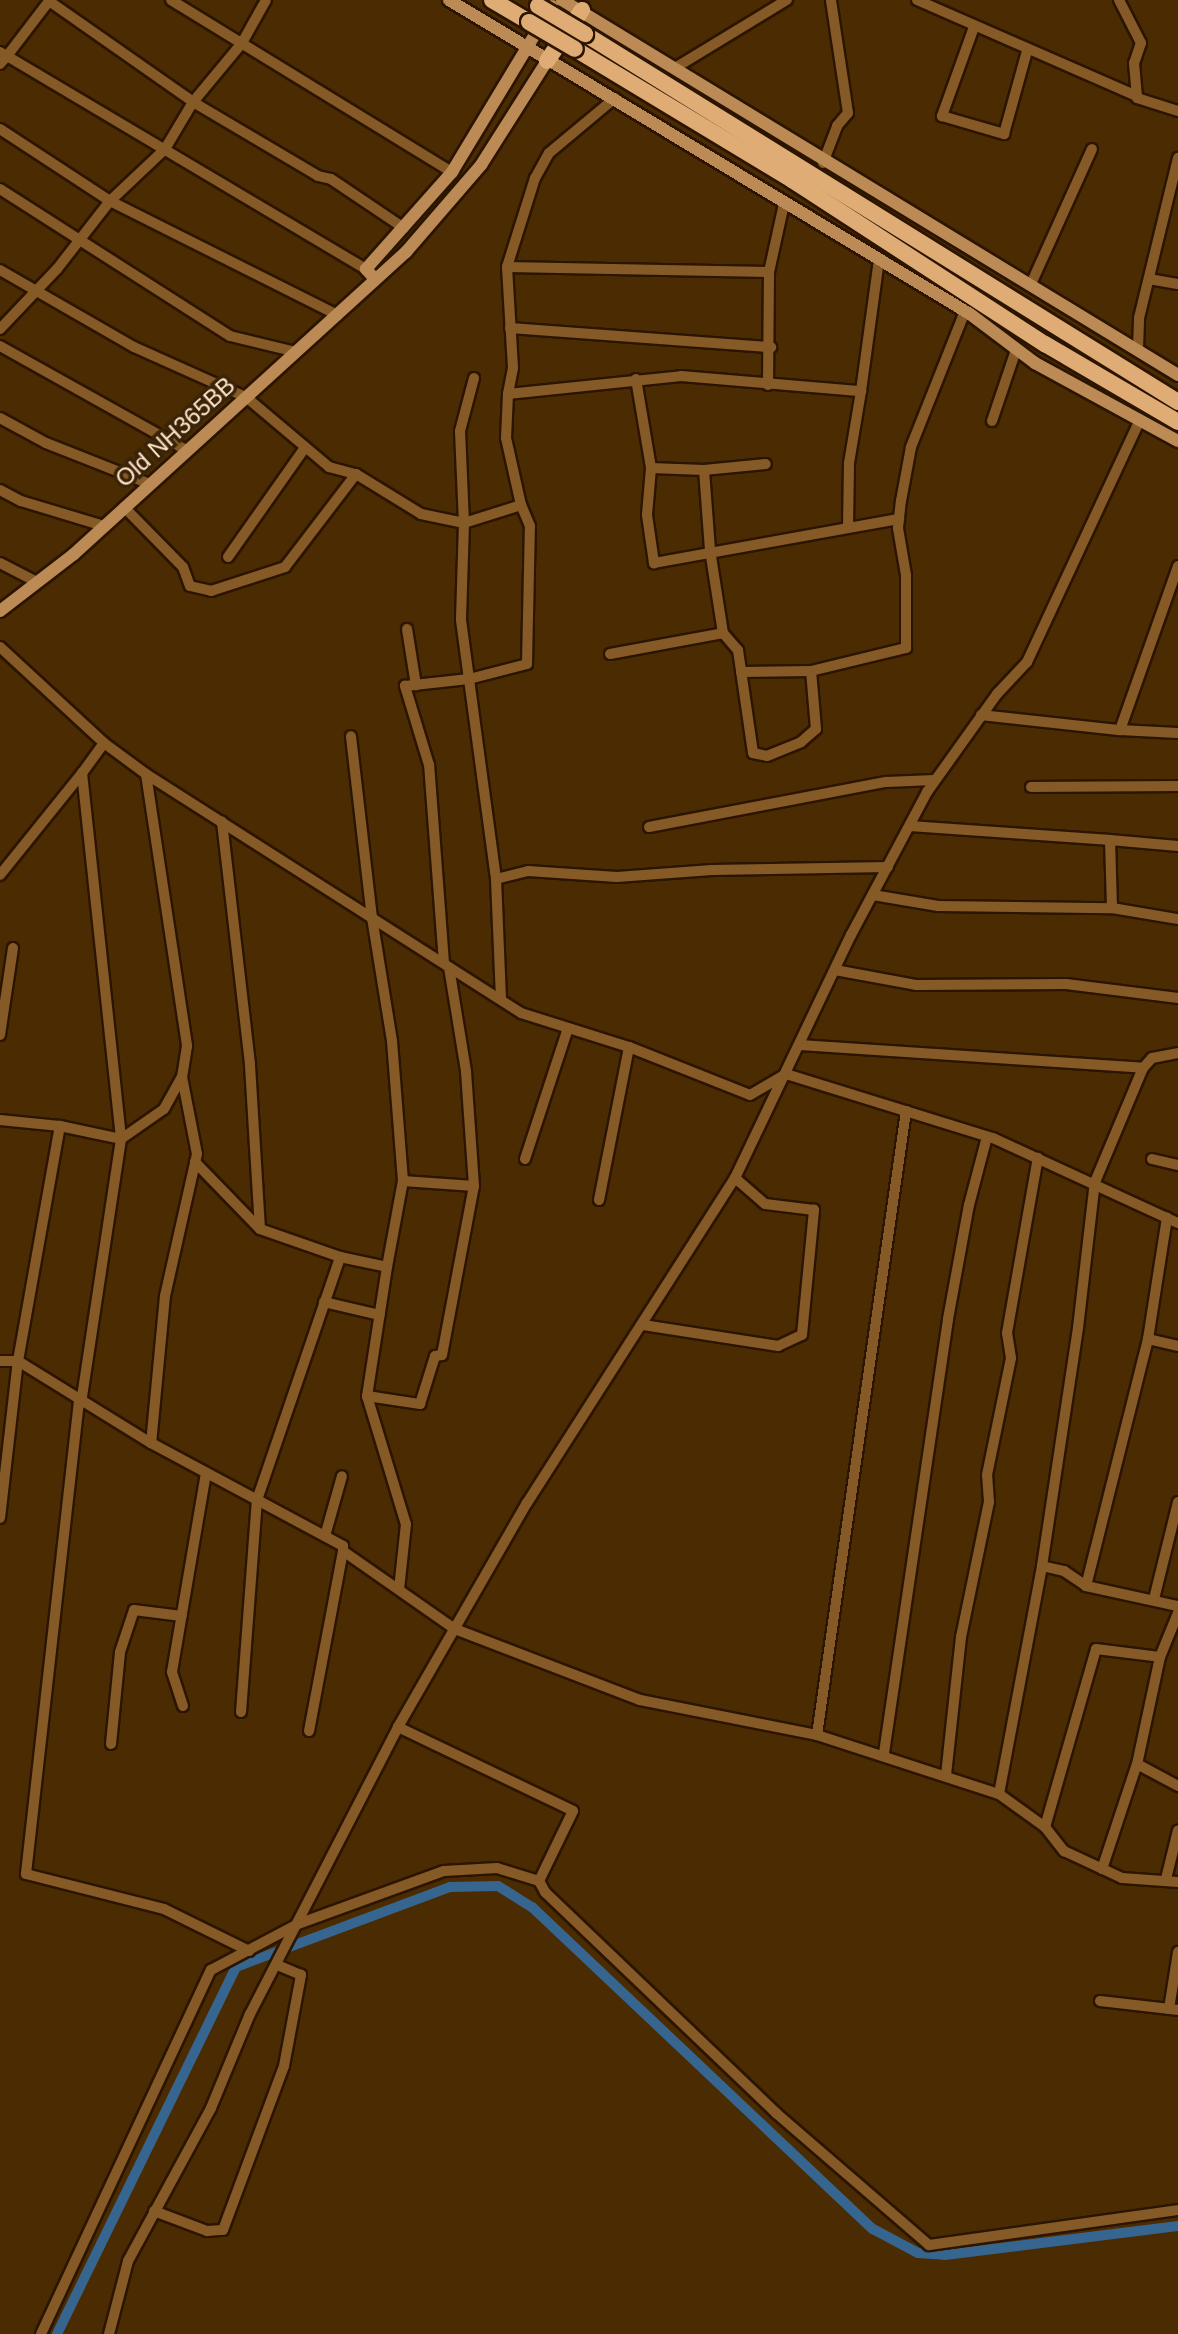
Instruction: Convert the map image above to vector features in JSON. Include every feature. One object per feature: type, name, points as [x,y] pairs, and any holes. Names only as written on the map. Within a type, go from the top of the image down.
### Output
[{"type":"highway","points":[[492,0],[792,180],[1045,344],[1178,422]]},
{"type":"highway","points":[[532,3],[1178,402]]},
{"type":"highway","points":[[547,61],[584,5]]},
{"type":"main road","points":[[449,0],[524,48],[615,99],[784,204],[965,311],[1016,351],[1076,387],[1178,441]]},
{"type":"main road","points":[[559,0],[584,5],[675,68],[823,163],[1066,304],[1178,375]]},
{"type":"main road","name":"Old NH365BB","points":[[0,611],[104,526],[338,315],[404,228],[452,172],[524,48],[559,0]]},
{"type":"main road","name":"Old NH365BB","points":[[370,274],[445,210],[481,165],[547,61]]},
{"type":"street","points":[[370,274],[165,149],[2,57],[48,0],[193,102],[318,176],[331,179],[404,228]]},
{"type":"street","points":[[171,0],[452,172]]},
{"type":"street","points":[[0,329],[79,243],[110,201],[165,149],[193,102],[242,43],[266,0]]},
{"type":"street","points":[[675,68],[787,0]]},
{"type":"street","points":[[823,163],[837,126],[848,113],[831,0]]},
{"type":"street","points":[[917,0],[1104,84],[1178,111]]},
{"type":"street","points":[[1119,0],[1141,43],[1134,63],[1137,96]]},
{"type":"street","points":[[975,27],[942,116],[1004,134],[1027,51]]},
{"type":"street","points":[[367,1396],[420,1405],[435,1356],[442,1355],[474,1186],[466,1071],[446,965],[429,765],[405,686],[469,679],[527,664],[530,526],[520,505],[506,438],[508,394],[513,368],[507,267],[535,178],[549,153],[615,99]]},
{"type":"street","points":[[0,129],[110,201],[338,315]]},
{"type":"street","points":[[1031,285],[1092,149]]},
{"type":"street","points":[[1138,349],[1139,318],[1173,209],[1178,158]]},
{"type":"street","points":[[0,189],[79,243],[230,336],[296,352]]},
{"type":"street","points":[[768,385],[771,347],[769,272],[784,204]]},
{"type":"street","points":[[848,527],[849,463],[879,260]]},
{"type":"street","points":[[507,267],[769,272]]},
{"type":"street","points":[[0,270],[134,347],[246,397],[304,449],[329,467],[356,474],[421,514],[464,523],[520,505]]},
{"type":"street","points":[[1149,279],[1178,284]]},
{"type":"street","points":[[741,672],[811,671],[905,648],[906,575],[899,519],[911,447],[965,311]]},
{"type":"street","points":[[510,328],[771,347]]},
{"type":"street","points":[[0,346],[186,450]]},
{"type":"street","points":[[992,421],[1016,351]]},
{"type":"street","points":[[508,394],[681,376],[861,391]]},
{"type":"street","points":[[474,378],[460,431],[464,523],[461,620],[496,879],[501,999]]},
{"type":"street","points":[[636,379],[651,468],[647,515],[654,563],[710,550],[899,519]]},
{"type":"street","points":[[0,418],[46,443],[150,484]]},
{"type":"street","points":[[106,2331],[128,2261],[211,2108],[277,1965],[398,1727],[527,1503],[735,1178],[873,894],[934,780],[981,715],[1027,662],[1139,422]]},
{"type":"street","points":[[228,557],[304,449]]},
{"type":"street","points":[[651,468],[704,470],[766,464]]},
{"type":"street","points":[[704,470],[710,550],[723,633],[738,650],[753,753],[766,756],[801,743],[816,729],[811,671]]},
{"type":"street","points":[[124,507],[183,567],[190,586],[211,591],[285,567],[356,474]]},
{"type":"street","points":[[0,490],[21,501],[104,526]]},
{"type":"street","points":[[0,563],[37,582]]},
{"type":"street","points":[[1120,730],[1178,566]]},
{"type":"street","points":[[407,629],[416,685]]},
{"type":"street","points":[[610,654],[723,633]]},
{"type":"street","points":[[0,647],[104,743],[146,774],[521,1013],[629,1047],[750,1096],[786,1074],[906,1111],[987,1137],[1095,1182],[1173,1220],[1148,1339],[1086,1586]]},
{"type":"street","points":[[981,715],[1120,730],[1178,733]]},
{"type":"street","points":[[351,736],[372,918],[392,1041],[403,1181],[367,1396],[406,1524],[399,1589]]},
{"type":"street","points":[[0,875],[104,743]]},
{"type":"street","points":[[82,774],[121,1139],[80,1402],[26,1874],[163,1909],[248,1951]]},
{"type":"street","points":[[146,774],[187,1046],[182,1077],[197,1154],[165,1296],[151,1443]]},
{"type":"street","points":[[649,827],[886,782],[934,780]]},
{"type":"street","points":[[1031,787],[1178,786]]},
{"type":"street","points":[[222,822],[250,1064],[260,1229]]},
{"type":"street","points":[[911,826],[1178,846]]},
{"type":"street","points":[[1110,840],[1112,908]]},
{"type":"street","points":[[496,879],[528,871],[617,877],[712,870],[888,867]]},
{"type":"street","points":[[873,894],[938,906],[1112,908],[1178,919]]},
{"type":"street","points":[[0,1035],[13,948]]},
{"type":"street","points":[[835,970],[915,985],[1066,984],[1178,998]]},
{"type":"street","points":[[525,1159],[568,1028]]},
{"type":"street","points":[[800,1045],[1143,1068]]},
{"type":"street","points":[[599,1200],[629,1047]]},
{"type":"street","points":[[999,1794],[1042,1566],[1078,1328],[1095,1182],[1143,1068],[1153,1058],[1178,1053]]},
{"type":"street","points":[[0,1120],[60,1126],[121,1139],[164,1108],[182,1077]]},
{"type":"street","points":[[164,1108],[189,1114]]},
{"type":"street","points":[[817,1735],[906,1111]]},
{"type":"street","points":[[0,1518],[18,1361],[60,1126]]},
{"type":"street","points":[[884,1753],[948,1319],[969,1205],[987,1137]]},
{"type":"street","points":[[946,1775],[961,1637],[989,1502],[987,1475],[1011,1358],[1007,1333],[1038,1158]]},
{"type":"street","points":[[1152,1159],[1178,1164]]},
{"type":"street","points":[[195,1163],[260,1229],[340,1257],[387,1267]]},
{"type":"street","points":[[643,1325],[778,1346],[802,1335],[814,1210],[765,1204],[735,1178]]},
{"type":"street","points":[[403,1181],[474,1186]]},
{"type":"street","points":[[241,1712],[257,1500],[340,1257]]},
{"type":"street","points":[[324,1303],[380,1315]]},
{"type":"street","points":[[1148,1339],[1178,1346]]},
{"type":"street","points":[[0,1361],[18,1361],[80,1402],[151,1443],[343,1546],[309,1731]]},
{"type":"street","points":[[183,1706],[172,1672],[206,1473]]},
{"type":"street","points":[[325,1536],[342,1476]]},
{"type":"street","points":[[1154,1599],[1178,1502]]},
{"type":"street","points":[[343,1551],[455,1629],[640,1700],[817,1735],[884,1753],[999,1794],[1045,1828],[1065,1851],[1122,1878],[1166,1879],[1178,1882]]},
{"type":"street","points":[[1042,1566],[1064,1571],[1086,1586],[1178,1606]]},
{"type":"street","points":[[111,1744],[120,1652],[134,1610],[182,1616]]},
{"type":"street","points":[[1102,1869],[1137,1764],[1160,1657],[1178,1613]]},
{"type":"street","points":[[1045,1828],[1096,1649],[1160,1657]]},
{"type":"street","points":[[398,1727],[573,1811],[539,1881]]},
{"type":"street","points":[[1137,1764],[1178,1786]]},
{"type":"street","points":[[1166,1879],[1178,1830]]},
{"type":"street","points":[[41,2334],[211,1970],[298,1924],[444,1871],[497,1868],[539,1881],[545,1892],[776,2113],[929,2245],[1178,2210]]},
{"type":"street","points":[[1100,2001],[1174,2009],[1178,1952]]},
{"type":"street","points":[[154,2211],[206,2231],[223,2230],[284,2066],[301,1975],[277,1965]]},
{"type":"waterway","points":[[57,2334],[236,1967],[450,1887],[498,1886],[532,1907],[873,2229],[918,2253],[945,2255],[1178,2226]]}]
